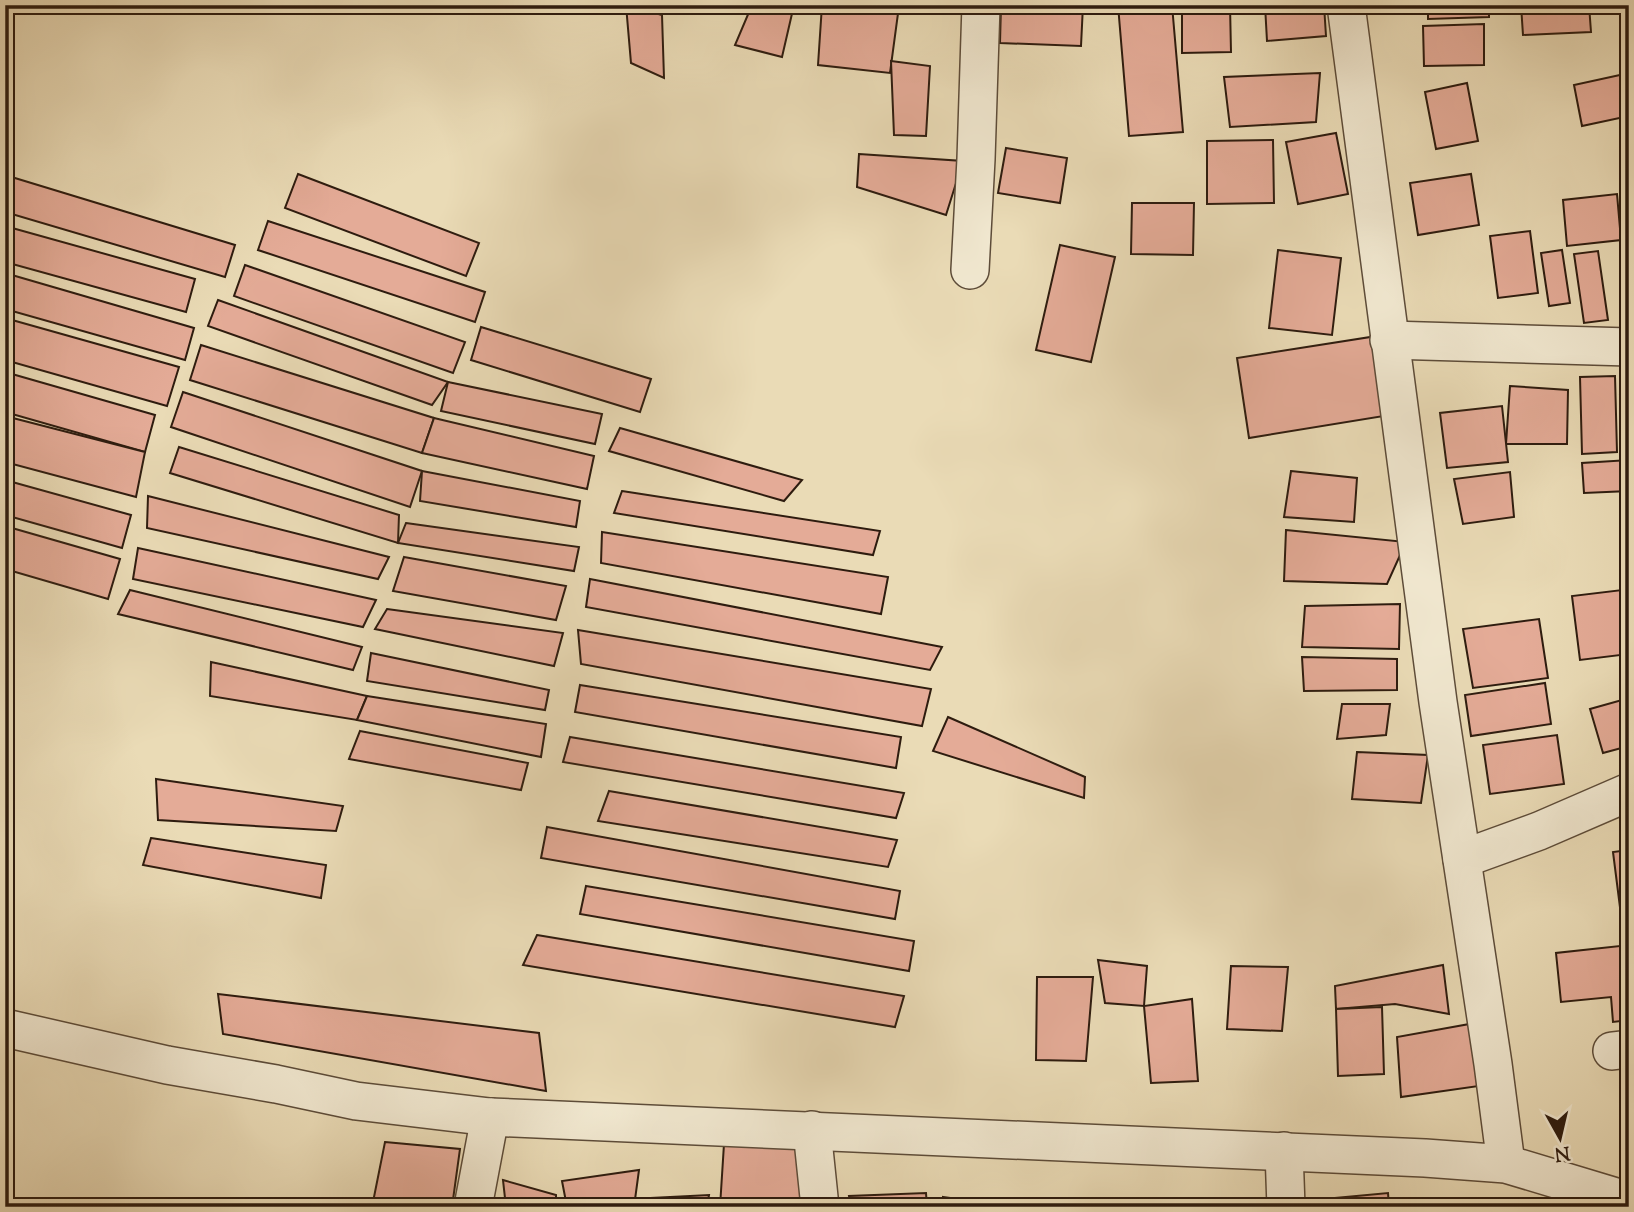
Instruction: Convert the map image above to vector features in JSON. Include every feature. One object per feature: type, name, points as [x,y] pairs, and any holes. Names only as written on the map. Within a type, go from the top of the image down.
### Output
[{"type":"street","points":[[970,270],[981,5]]},
{"type":"street","points":[[1346,5],[1437,690],[1506,1164]]},
{"type":"street","points":[[1389,340],[1629,347]]},
{"type":"street","points":[[1462,859],[1539,831],[1629,792]]},
{"type":"street","points":[[5,1028],[167,1065],[356,1101],[490,1117],[1284,1151],[1506,1164],[1585,1197],[1629,1201]]},
{"type":"street","points":[[473,1207],[490,1117]]},
{"type":"street","points":[[812,1130],[820,1207]]},
{"type":"street","points":[[1284,1151],[1286,1207]]},
{"type":"building","points":[[626,5],[662,15],[664,78],[631,63]]},
{"type":"building","points":[[752,5],[794,5],[782,57],[735,45]]},
{"type":"building","points":[[822,5],[899,6],[890,73],[818,65]]},
{"type":"building","points":[[1001,5],[1083,5],[1081,46],[1000,43]]},
{"type":"building","points":[[1118,5],[1172,5],[1183,132],[1129,136]]},
{"type":"building","points":[[1182,5],[1230,5],[1231,52],[1182,53]]},
{"type":"building","points":[[1265,5],[1324,5],[1326,36],[1267,41]]},
{"type":"building","points":[[1428,5],[1489,5],[1489,17],[1428,19]]},
{"type":"building","points":[[1521,5],[1589,5],[1591,32],[1523,35]]},
{"type":"building","points":[[1484,24],[1484,65],[1424,66],[1423,26]]},
{"type":"building","points":[[891,61],[930,66],[926,136],[894,135]]},
{"type":"building","points":[[1320,73],[1316,122],[1230,127],[1224,77]]},
{"type":"building","points":[[1629,73],[1629,116],[1582,126],[1574,85]]},
{"type":"building","points":[[1467,83],[1478,141],[1436,149],[1425,92]]},
{"type":"building","points":[[1336,133],[1348,194],[1298,204],[1286,142]]},
{"type":"building","points":[[1273,140],[1274,203],[1207,204],[1207,141]]},
{"type":"building","points":[[1006,148],[1067,158],[1060,203],[998,193]]},
{"type":"building","points":[[859,154],[963,161],[946,215],[857,187]]},
{"type":"building","points":[[298,174],[479,243],[466,276],[285,208]]},
{"type":"building","points":[[1471,174],[1479,225],[1418,235],[1410,183]]},
{"type":"building","points":[[5,175],[235,245],[225,277],[5,212]]},
{"type":"building","points":[[1617,194],[1621,240],[1567,246],[1563,200]]},
{"type":"building","points":[[1132,203],[1194,203],[1193,255],[1131,254]]},
{"type":"building","points":[[268,221],[485,292],[475,322],[258,250]]},
{"type":"building","points":[[5,226],[195,279],[186,312],[5,262]]},
{"type":"building","points":[[1530,231],[1538,293],[1498,298],[1490,236]]},
{"type":"building","points":[[1060,245],[1115,257],[1091,362],[1036,350]]},
{"type":"building","points":[[1278,250],[1341,258],[1332,335],[1269,328]]},
{"type":"building","points":[[1562,250],[1570,303],[1549,306],[1541,253]]},
{"type":"building","points":[[1598,251],[1608,320],[1584,323],[1574,254]]},
{"type":"building","points":[[245,265],[465,342],[453,373],[234,296]]},
{"type":"building","points":[[5,273],[194,328],[185,360],[5,309]]},
{"type":"building","points":[[218,300],[448,382],[432,405],[208,326]]},
{"type":"building","points":[[5,318],[179,367],[167,406],[5,360]]},
{"type":"building","points":[[481,327],[651,379],[640,412],[471,360]]},
{"type":"building","points":[[1377,336],[1390,415],[1249,438],[1237,358]]},
{"type":"building","points":[[201,345],[434,418],[422,453],[190,380]]},
{"type":"building","points":[[5,372],[155,415],[145,452],[5,412]]},
{"type":"building","points":[[1615,376],[1617,452],[1582,454],[1580,377]]},
{"type":"building","points":[[448,382],[602,414],[595,444],[441,411]]},
{"type":"building","points":[[1510,386],[1568,390],[1567,444],[1506,444]]},
{"type":"building","points":[[183,392],[422,471],[410,507],[171,427]]},
{"type":"building","points":[[1620,395],[1629,395],[1629,454],[1623,454]]},
{"type":"building","points":[[1502,406],[1508,462],[1447,468],[1440,413]]},
{"type":"building","points":[[5,416],[145,452],[136,497],[5,462]]},
{"type":"building","points":[[434,418],[594,456],[587,489],[422,453]]},
{"type":"building","points":[[620,428],[802,480],[784,501],[609,451]]},
{"type":"building","points":[[179,447],[399,515],[398,543],[170,473]]},
{"type":"building","points":[[1629,460],[1629,491],[1584,493],[1582,463]]},
{"type":"building","points":[[422,471],[580,501],[576,527],[420,501]]},
{"type":"building","points":[[1291,471],[1357,478],[1354,522],[1284,517]]},
{"type":"building","points":[[1510,472],[1514,517],[1463,524],[1454,479]]},
{"type":"building","points":[[5,480],[131,515],[122,548],[5,515]]},
{"type":"building","points":[[622,491],[880,531],[873,555],[614,513]]},
{"type":"building","points":[[148,496],[389,557],[378,579],[147,528]]},
{"type":"building","points":[[406,523],[579,547],[574,571],[398,543]]},
{"type":"building","points":[[5,526],[120,559],[108,599],[5,569]]},
{"type":"building","points":[[1286,530],[1406,542],[1387,584],[1284,581]]},
{"type":"building","points":[[602,532],[888,577],[881,614],[601,563]]},
{"type":"building","points":[[138,548],[376,600],[363,627],[133,579]]},
{"type":"building","points":[[404,557],[566,586],[556,620],[393,591]]},
{"type":"building","points":[[590,579],[942,647],[930,670],[586,607]]},
{"type":"building","points":[[130,590],[362,647],[353,670],[118,614]]},
{"type":"building","points":[[1622,590],[1629,654],[1580,660],[1572,596]]},
{"type":"building","points":[[1400,604],[1399,649],[1302,647],[1305,606]]},
{"type":"building","points":[[387,609],[563,633],[554,666],[375,629]]},
{"type":"building","points":[[1539,619],[1548,678],[1473,688],[1463,629]]},
{"type":"building","points":[[578,630],[931,689],[922,726],[581,664]]},
{"type":"building","points":[[371,653],[549,690],[545,710],[367,681]]},
{"type":"building","points":[[1302,657],[1397,659],[1397,690],[1304,691]]},
{"type":"building","points":[[211,662],[367,696],[357,720],[210,696]]},
{"type":"building","points":[[1545,683],[1551,724],[1471,736],[1465,695]]},
{"type":"building","points":[[580,685],[901,737],[896,768],[575,712]]},
{"type":"building","points":[[367,696],[546,724],[541,757],[357,720]]},
{"type":"building","points":[[1629,698],[1629,746],[1603,753],[1590,709]]},
{"type":"building","points":[[1342,704],[1390,704],[1386,735],[1337,739]]},
{"type":"building","points":[[948,717],[1085,777],[1084,798],[933,751]]},
{"type":"building","points":[[360,731],[528,763],[521,790],[349,759]]},
{"type":"building","points":[[1557,735],[1564,784],[1490,794],[1483,745]]},
{"type":"building","points":[[570,737],[904,793],[896,818],[563,762]]},
{"type":"building","points":[[1357,752],[1428,755],[1421,803],[1352,799]]},
{"type":"building","points":[[156,779],[343,806],[336,831],[158,820]]},
{"type":"building","points":[[609,791],[897,840],[888,867],[598,821]]},
{"type":"building","points":[[547,827],[900,891],[895,919],[541,858]]},
{"type":"building","points":[[151,838],[326,865],[321,898],[143,865]]},
{"type":"building","points":[[1629,850],[1629,939],[1624,939],[1613,852]]},
{"type":"building","points":[[586,886],[914,941],[909,971],[580,914]]},
{"type":"building","points":[[537,935],[904,996],[895,1027],[523,965]]},
{"type":"building","points":[[1629,945],[1629,1020],[1613,1022],[1611,997],[1561,1002],[1556,953]]},
{"type":"building","points":[[1098,960],[1147,966],[1144,1006],[1105,1003]]},
{"type":"building","points":[[1443,965],[1449,1014],[1395,1004],[1336,1009],[1335,986]]},
{"type":"building","points":[[1231,966],[1288,967],[1282,1031],[1227,1029]]},
{"type":"building","points":[[1037,977],[1093,977],[1086,1061],[1036,1060]]},
{"type":"building","points":[[218,994],[539,1033],[546,1091],[223,1034]]},
{"type":"building","points":[[1192,999],[1198,1081],[1151,1083],[1144,1006]]},
{"type":"building","points":[[1382,1007],[1384,1074],[1338,1076],[1336,1009]]},
{"type":"building","points":[[1475,1023],[1479,1086],[1401,1097],[1397,1037]]},
{"type":"building","points":[[796,1138],[803,1207],[720,1207],[724,1144]]},
{"type":"building","points":[[385,1142],[460,1149],[452,1207],[372,1207]]},
{"type":"building","points":[[639,1170],[634,1207],[567,1207],[562,1181]]},
{"type":"building","points":[[503,1180],[556,1195],[556,1207],[506,1207]]},
{"type":"building","points":[[926,1193],[927,1207],[851,1207],[849,1196]]},
{"type":"building","points":[[1388,1193],[1389,1207],[1315,1207],[1314,1200]]},
{"type":"building","points":[[709,1195],[707,1207],[649,1207],[651,1198]]},
{"type":"building","points":[[943,1197],[1010,1206],[1010,1207],[943,1207]]},
{"type":"building","points":[[1243,1202],[1243,1207],[1193,1207],[1193,1204]]},
{"type":"building","points":[[1472,1202],[1495,1207],[1473,1207]]}]
